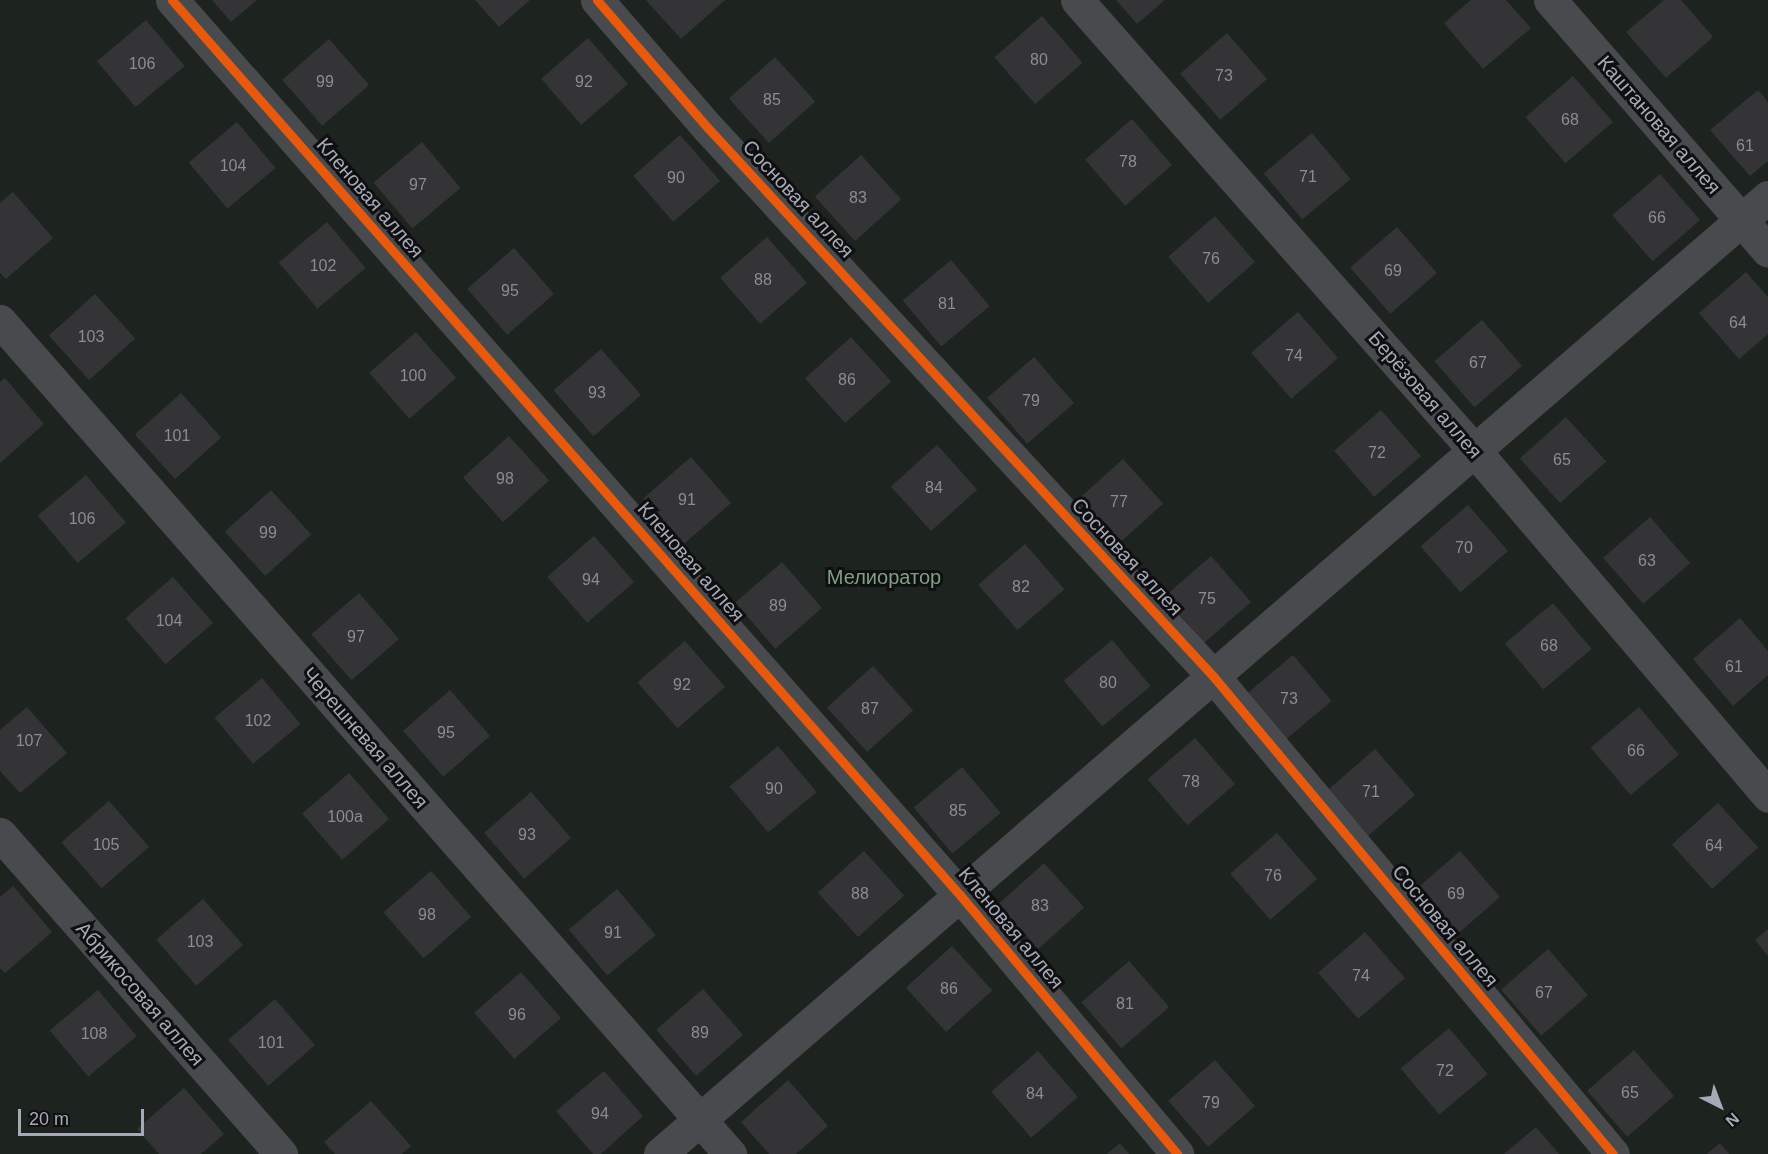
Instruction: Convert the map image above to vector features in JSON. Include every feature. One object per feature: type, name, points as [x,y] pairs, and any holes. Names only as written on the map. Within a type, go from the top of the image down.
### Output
[{"type":"street","name":"Кленовая аллея","points":[[172,0],[960,895],[1177,1154]]},
{"type":"street","name":"Сосновая аллея","points":[[597,0],[708,128],[1213,676],[1613,1154]]},
{"type":"street","name":"Берёзовая аллея","points":[[1077,0],[1474,450],[1768,796]]},
{"type":"street","name":"Каштановая аллея","points":[[1550,0],[1768,251]]},
{"type":"street","points":[[660,1154],[1768,197]]},
{"type":"street","name":"Черешневая аллея","points":[[0,321],[730,1154]]},
{"type":"street","name":"Абрикосовая аллея","points":[[0,834],[281,1154]]},
{"type":"green space","name":"Мелиоратор","points":[[0,0],[1768,0],[1768,1154],[0,1154]]},
{"type":"building","points":[[212,0],[257,0],[231,22]]},
{"type":"building","points":[[475,0],[530,0],[499,27]]},
{"type":"building","points":[[646,0],[725,0],[681,39]]},
{"type":"building","points":[[1116,0],[1165,0],[1137,24]]},
{"type":"building","points":[[1471,0],[1506,0],[1531,28],[1483,69],[1444,23]]},
{"type":"building","points":[[1664,0],[1681,0],[1713,37],[1666,78],[1626,32]]},
{"type":"building","points":[[1042,16],[1083,63],[1035,104],[994,57]]},
{"type":"building","points":[[146,20],[185,66],[136,107],[97,61]]},
{"type":"building","points":[[1227,33],[1267,79],[1220,120],[1180,74]]},
{"type":"building","points":[[588,38],[628,84],[581,125],[541,79]]},
{"type":"building","points":[[329,39],[369,85],[322,126],[282,80]]},
{"type":"building","points":[[775,57],[815,102],[769,143],[729,98]]},
{"type":"building","points":[[1573,76],[1613,122],[1565,163],[1525,117]]},
{"type":"building","points":[[1758,90],[1768,102],[1768,161],[1750,176],[1710,130]]},
{"type":"building","points":[[1132,119],[1172,165],[1125,206],[1085,160]]},
{"type":"building","points":[[237,122],[276,168],[227,208],[189,162]]},
{"type":"building","points":[[1312,133],[1351,179],[1302,219],[1264,173]]},
{"type":"building","points":[[680,135],[720,181],[673,222],[633,176]]},
{"type":"building","points":[[422,142],[461,188],[412,228],[374,182]]},
{"type":"building","points":[[861,155],[901,200],[855,241],[815,196]]},
{"type":"building","points":[[1660,174],[1700,220],[1652,261],[1612,215]]},
{"type":"building","points":[[13,192],[53,238],[6,279],[0,273],[0,203]]},
{"type":"building","points":[[1215,216],[1255,262],[1208,303],[1168,257]]},
{"type":"building","points":[[327,222],[366,268],[317,308],[279,262]]},
{"type":"building","points":[[1397,227],[1437,273],[1390,314],[1350,268]]},
{"type":"building","points":[[767,237],[807,283],[760,324],[720,278]]},
{"type":"building","points":[[514,248],[554,294],[507,335],[467,289]]},
{"type":"building","points":[[951,260],[990,306],[941,346],[903,300]]},
{"type":"building","points":[[1746,272],[1768,297],[1768,334],[1739,359],[1699,313]]},
{"type":"building","points":[[95,294],[135,339],[89,380],[49,335]]},
{"type":"building","points":[[1298,312],[1338,358],[1291,399],[1251,353]]},
{"type":"building","points":[[1482,320],[1522,366],[1474,407],[1434,361]]},
{"type":"building","points":[[416,332],[456,378],[409,419],[369,373]]},
{"type":"building","points":[[851,337],[891,382],[845,423],[805,378]]},
{"type":"building","points":[[601,349],[641,395],[593,436],[553,390]]},
{"type":"building","points":[[1034,357],[1074,403],[1027,444],[987,398]]},
{"type":"building","points":[[5,378],[44,424],[0,463],[0,382]]},
{"type":"building","points":[[181,393],[221,438],[175,479],[135,434]]},
{"type":"building","points":[[1381,410],[1421,456],[1374,497],[1334,451]]},
{"type":"building","points":[[1566,417],[1606,462],[1560,503],[1520,458]]},
{"type":"building","points":[[509,436],[549,481],[503,522],[463,477]]},
{"type":"building","points":[[937,445],[977,490],[931,531],[891,486]]},
{"type":"building","points":[[691,457],[731,503],[683,544],[643,498]]},
{"type":"building","points":[[1123,459],[1163,504],[1117,545],[1077,500]]},
{"type":"building","points":[[86,475],[126,522],[78,563],[38,515]]},
{"type":"building","points":[[271,490],[311,535],[265,576],[225,531]]},
{"type":"building","points":[[1468,505],[1508,551],[1460,592],[1420,546]]},
{"type":"building","points":[[1650,517],[1690,563],[1643,604],[1603,558]]},
{"type":"building","points":[[594,536],[634,582],[587,623],[547,577]]},
{"type":"building","points":[[1025,544],[1064,589],[1018,630],[978,585]]},
{"type":"building","points":[[1211,556],[1251,602],[1204,643],[1164,597]]},
{"type":"building","points":[[782,562],[822,608],[775,649],[735,603]]},
{"type":"building","points":[[173,577],[213,623],[165,664],[125,618]]},
{"type":"building","points":[[359,593],[399,639],[351,680],[311,634]]},
{"type":"building","points":[[1553,603],[1592,649],[1543,689],[1505,643]]},
{"type":"building","points":[[1740,618],[1768,651],[1768,675],[1733,706],[1693,659]]},
{"type":"building","points":[[1112,640],[1151,686],[1102,726],[1064,680]]},
{"type":"building","points":[[685,641],[725,687],[677,728],[637,682]]},
{"type":"building","points":[[1293,655],[1332,701],[1283,741],[1245,695]]},
{"type":"building","points":[[873,666],[913,711],[867,752],[827,707]]},
{"type":"building","points":[[262,678],[301,724],[253,764],[215,718]]},
{"type":"building","points":[[450,690],[490,736],[443,777],[403,731]]},
{"type":"building","points":[[27,707],[67,753],[20,793],[0,771],[0,730]]},
{"type":"building","points":[[1639,707],[1679,754],[1631,795],[1591,747]]},
{"type":"building","points":[[1195,738],[1235,784],[1187,825],[1147,779]]},
{"type":"building","points":[[778,746],[817,792],[768,832],[730,786]]},
{"type":"building","points":[[1375,749],[1415,795],[1368,836],[1328,790]]},
{"type":"building","points":[[962,767],[1001,813],[952,853],[914,807]]},
{"type":"building","points":[[349,773],[389,819],[342,860],[302,814]]},
{"type":"building","points":[[531,792],[571,838],[524,879],[484,833]]},
{"type":"building","points":[[109,801],[149,847],[101,888],[61,842]]},
{"type":"building","points":[[1718,803],[1758,848],[1712,889],[1672,844]]},
{"type":"building","points":[[1277,833],[1317,879],[1270,920],[1230,874]]},
{"type":"building","points":[[864,851],[904,896],[858,937],[818,892]]},
{"type":"building","points":[[1460,851],[1500,897],[1453,938],[1413,892]]},
{"type":"building","points":[[1044,863],[1084,908],[1038,949],[998,904]]},
{"type":"building","points":[[431,871],[471,917],[423,958],[383,912]]},
{"type":"building","points":[[13,886],[52,932],[5,973],[0,968],[0,897]]},
{"type":"building","points":[[617,889],[656,935],[607,975],[569,929]]},
{"type":"building","points":[[203,899],[243,945],[196,986],[156,940]]},
{"type":"building","points":[[1768,929],[1768,956],[1755,940]]},
{"type":"building","points":[[1365,932],[1405,978],[1358,1019],[1318,973]]},
{"type":"building","points":[[952,946],[992,991],[946,1032],[906,987]]},
{"type":"building","points":[[1548,949],[1588,995],[1541,1036],[1501,990]]},
{"type":"building","points":[[1129,961],[1169,1007],[1121,1048],[1081,1002]]},
{"type":"building","points":[[521,972],[561,1018],[514,1059],[474,1013]]},
{"type":"building","points":[[703,989],[743,1035],[696,1076],[656,1030]]},
{"type":"building","points":[[98,990],[137,1036],[88,1076],[50,1030]]},
{"type":"building","points":[[275,999],[315,1045],[268,1086],[228,1040]]},
{"type":"building","points":[[1449,1028],[1488,1074],[1439,1114],[1401,1068]]},
{"type":"building","points":[[1634,1050],[1674,1096],[1627,1137],[1587,1091]]},
{"type":"building","points":[[1038,1051],[1078,1097],[1031,1138],[991,1092]]},
{"type":"building","points":[[1215,1060],[1255,1106],[1208,1147],[1168,1101]]},
{"type":"building","points":[[604,1071],[643,1116],[601,1154],[593,1154],[556,1111]]},
{"type":"building","points":[[788,1080],[828,1126],[796,1154],[769,1154],[741,1122]]},
{"type":"building","points":[[184,1088],[224,1134],[201,1154],[159,1154],[137,1129]]},
{"type":"building","points":[[371,1101],[411,1146],[402,1154],[335,1154],[324,1142]]},
{"type":"building","points":[[1536,1127],[1559,1154],[1504,1154]]},
{"type":"building","points":[[1120,1143],[1129,1154],[1107,1154]]},
{"type":"building","points":[[1720,1143],[1729,1154],[1707,1154]]},
{"type":"cycle path","points":[[172,0],[960,895],[1177,1154]]},
{"type":"cycle path","points":[[597,0],[708,128],[1213,676],[1613,1154]]}]
